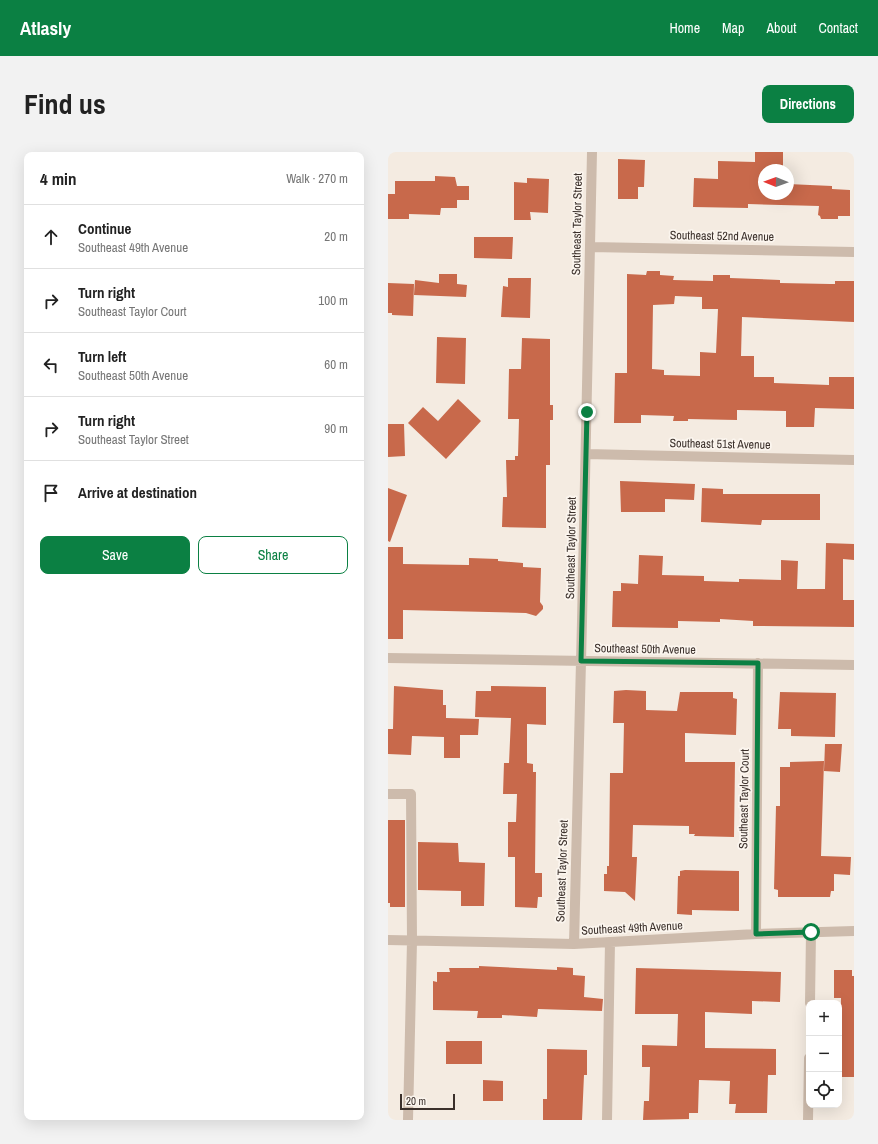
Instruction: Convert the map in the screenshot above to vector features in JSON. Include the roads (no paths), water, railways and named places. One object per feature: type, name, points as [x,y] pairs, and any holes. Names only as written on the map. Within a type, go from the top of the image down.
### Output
[{"type":"street","name":"Southeast Taylor Street","points":[[574,944],[592,152]]},
{"type":"street","name":"Southeast 52nd Avenue","points":[[590,247],[854,252]]},
{"type":"street","name":"Southeast 51st Avenue","points":[[586,454],[854,460]]},
{"type":"street","name":"Southeast 50th Avenue","points":[[388,658],[854,665]]},
{"type":"street","name":"Southeast Taylor Court","points":[[756,934],[758,663]]},
{"type":"street","points":[[388,794],[410,794],[412,941],[408,1120]]},
{"type":"street","name":"Southeast 49th Avenue","points":[[388,940],[574,944],[756,934],[854,931]]},
{"type":"street","points":[[810,1000],[811,932]]},
{"type":"street","points":[[607,1120],[610,942]]},
{"type":"street","points":[[808,1120],[809,1072]]}]
